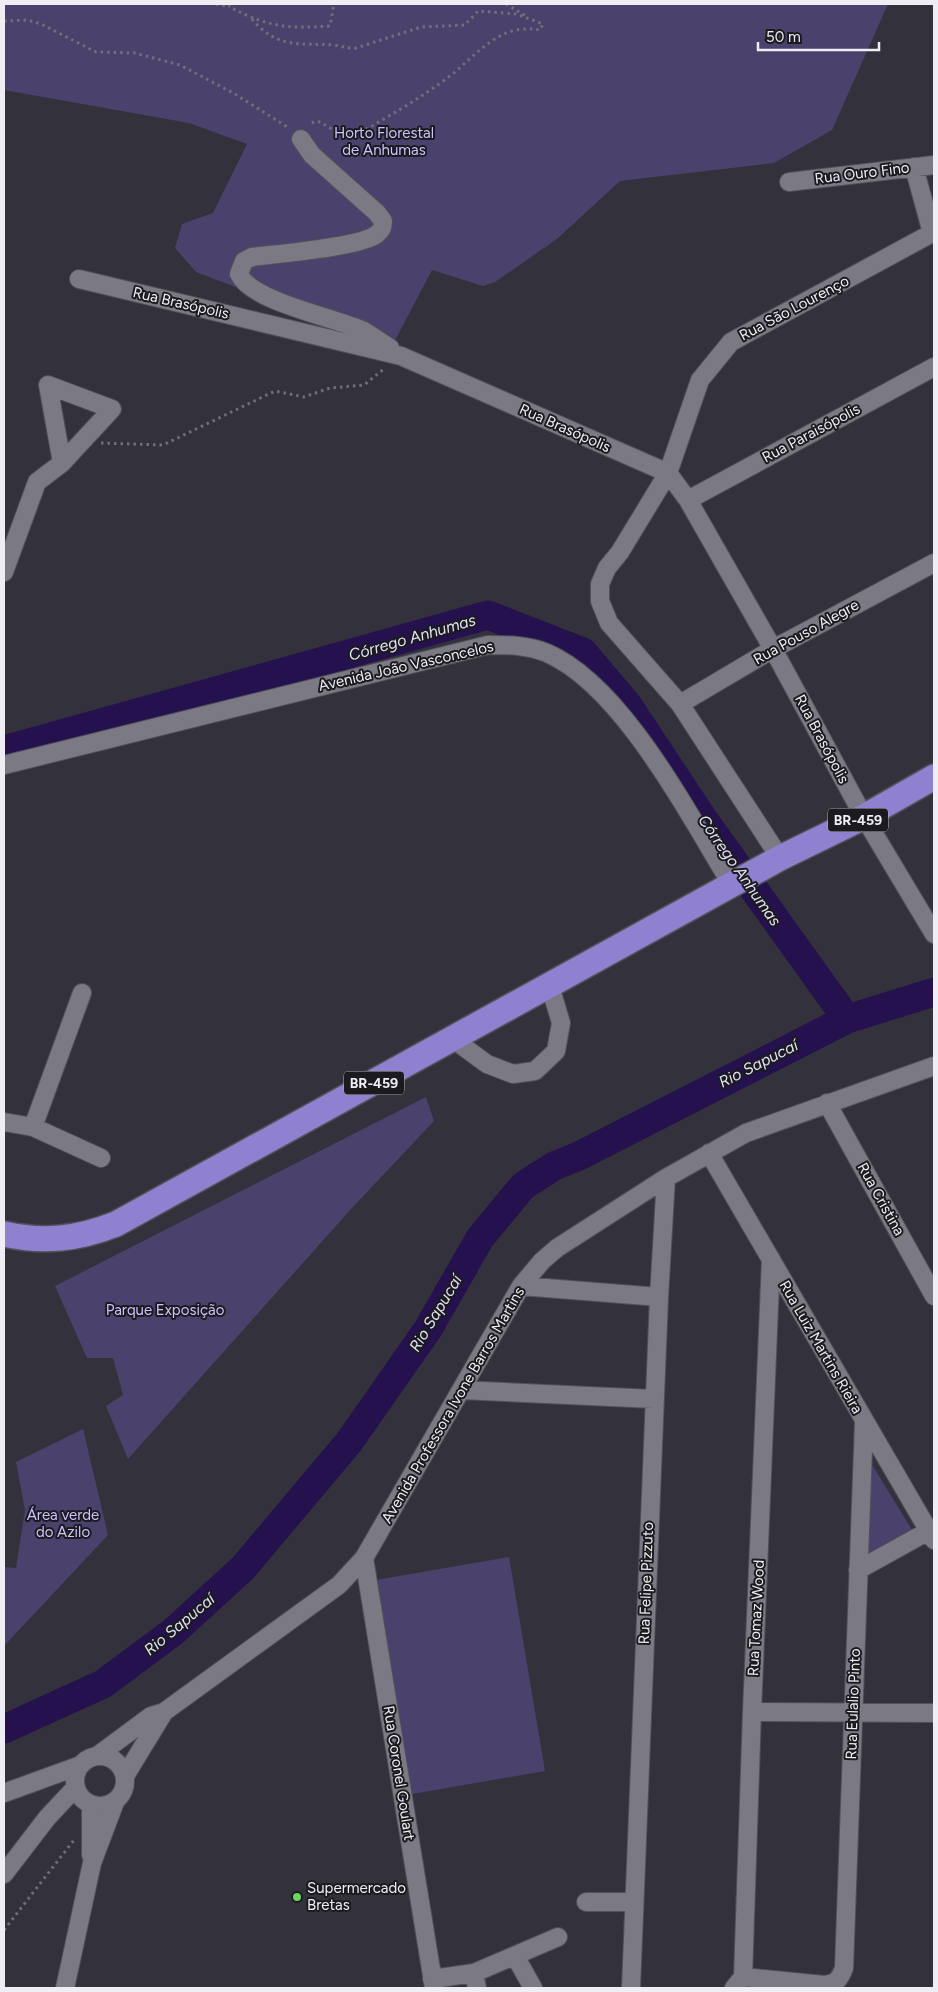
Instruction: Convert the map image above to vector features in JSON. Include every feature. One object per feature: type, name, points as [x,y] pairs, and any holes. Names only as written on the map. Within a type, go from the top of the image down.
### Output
[{"type":"highway","name":"BR-459","points":[[4,1234],[53,1240],[81,1236],[116,1224],[774,861],[864,818],[934,778]]},
{"type":"street","points":[[301,139],[312,155],[377,213],[383,221],[383,228],[376,235],[355,242],[298,252],[252,257],[244,261],[239,274],[242,279],[260,294],[365,332],[401,356]]},
{"type":"street","name":"Rua Ouro Fino","points":[[789,182],[934,165]]},
{"type":"street","points":[[914,167],[933,232]]},
{"type":"street","name":"Rua São Lourenço","points":[[774,861],[680,704],[609,623],[600,601],[600,584],[607,568],[624,545],[668,474],[700,380],[731,342],[933,232]]},
{"type":"street","name":"Rua Brasópolis","points":[[79,279],[401,356],[668,474],[688,500],[773,649],[864,818],[926,905],[934,934]]},
{"type":"street","name":"Rua Paraisópolis","points":[[688,500],[934,366]]},
{"type":"street","points":[[4,572],[37,482],[62,463],[112,409],[48,385],[62,463]]},
{"type":"street","name":"Rua Pouso Alegre","points":[[680,704],[773,649],[934,563]]},
{"type":"street","name":"Avenida João Vasconcelos","points":[[4,765],[488,645],[519,645],[548,654],[574,670],[603,695],[645,745],[737,882]]},
{"type":"street","points":[[453,1039],[487,1064],[513,1074],[535,1071],[556,1051],[560,1023],[550,986]]},
{"type":"street","points":[[32,1127],[82,994]]},
{"type":"street","name":"Avenida Professora Ivone Barros Martins","points":[[97,1756],[151,1716],[164,1712],[339,1585],[364,1558],[520,1286],[542,1261],[557,1248],[666,1178],[746,1133],[934,1066]]},
{"type":"street","name":"Rua Cristina","points":[[827,1103],[934,1296]]},
{"type":"street","points":[[4,1122],[32,1127],[101,1158]]},
{"type":"street","name":"Rua Luiz Martins Rieira","points":[[709,1153],[864,1422],[933,1533]]},
{"type":"street","name":"Rua Felipe Pizzuto","points":[[631,1988],[658,1297],[666,1178]]},
{"type":"street","name":"Rua Tomaz Wood","points":[[738,1982],[752,1712],[771,1259]]},
{"type":"street","points":[[520,1286],[658,1297]]},
{"type":"street","points":[[461,1390],[654,1399]]},
{"type":"street","name":"Rua Eulalio Pinto","points":[[738,1982],[834,1984],[840,1978],[844,1968],[864,1422]]},
{"type":"street","points":[[858,1570],[933,1533]]},
{"type":"street","name":"Rua Coronel Goulart","points":[[364,1558],[433,1984]]},
{"type":"street","name":"Avenida Professora Ivone Barros Martins","points":[[125,1776],[164,1712]]},
{"type":"street","points":[[752,1712],[934,1713]]},
{"type":"street","points":[[65,1988],[92,1863],[115,1802],[121,1796],[125,1786],[125,1776],[122,1769],[112,1758],[97,1756],[85,1761],[81,1765],[77,1772],[76,1787],[90,1812],[92,1863]]},
{"type":"street","points":[[4,1793],[81,1765]]},
{"type":"street","points":[[4,1874],[47,1818],[76,1787]]},
{"type":"street","points":[[90,1812],[99,1806],[115,1802]]},
{"type":"street","points":[[586,1902],[633,1902]]},
{"type":"street","points":[[433,1984],[476,1981],[515,1956],[558,1937]]},
{"type":"street","points":[[515,1956],[533,1988]]},
{"type":"path","points":[[216,4],[229,6],[252,19],[270,25],[295,29],[330,26],[334,4]]},
{"type":"path","points":[[506,4],[530,19]]},
{"type":"path","points":[[252,19],[266,34],[291,44],[335,45],[346,49],[356,48],[421,27],[465,26],[478,10],[516,14],[542,22],[542,29],[516,29],[478,49],[452,74],[409,106],[368,128],[355,134],[347,135],[339,134],[321,123],[311,122],[306,126],[301,139]]},
{"type":"path","points":[[4,21],[28,20],[41,24],[96,52],[135,53],[180,65],[235,94],[294,130],[301,139]]},
{"type":"path","points":[[80,443],[162,444],[275,391],[304,397],[330,388],[364,385],[401,356]]},
{"type":"path","points":[[4,1930],[90,1812]]},
{"type":"green space","name":"Horto Florestal de Anhumas","points":[[4,4],[888,4],[832,130],[774,163],[620,181],[557,239],[495,282],[483,286],[432,270],[392,346],[196,272],[175,248],[182,224],[213,213],[247,144],[189,123],[4,90]]},
{"type":"green space","name":"Parque Exposição","points":[[426,1097],[434,1121],[351,1209],[128,1459],[106,1406],[123,1395],[113,1358],[87,1358],[55,1286]]},
{"type":"green space","name":"Área verde do Azilo","points":[[83,1429],[108,1535],[4,1646],[4,1567],[16,1568],[25,1510],[16,1462]]},
{"type":"green space","points":[[868,1458],[912,1530],[864,1558]]},
{"type":"green space","points":[[509,1557],[545,1771],[412,1794],[376,1580]]},
{"type":"waterway","name":"Córrego Anhumas","points":[[4,750],[488,615],[583,652],[627,704],[704,820],[847,1019]]},
{"type":"waterway","name":"Rio Sapucaí","points":[[4,1729],[103,1684],[173,1632],[243,1568],[349,1442],[428,1329],[480,1238],[523,1186],[554,1166],[579,1156],[847,1019],[934,992]]},
{"type":"place","name":"Supermercado Bretas","points":[[297,1897]]}]
